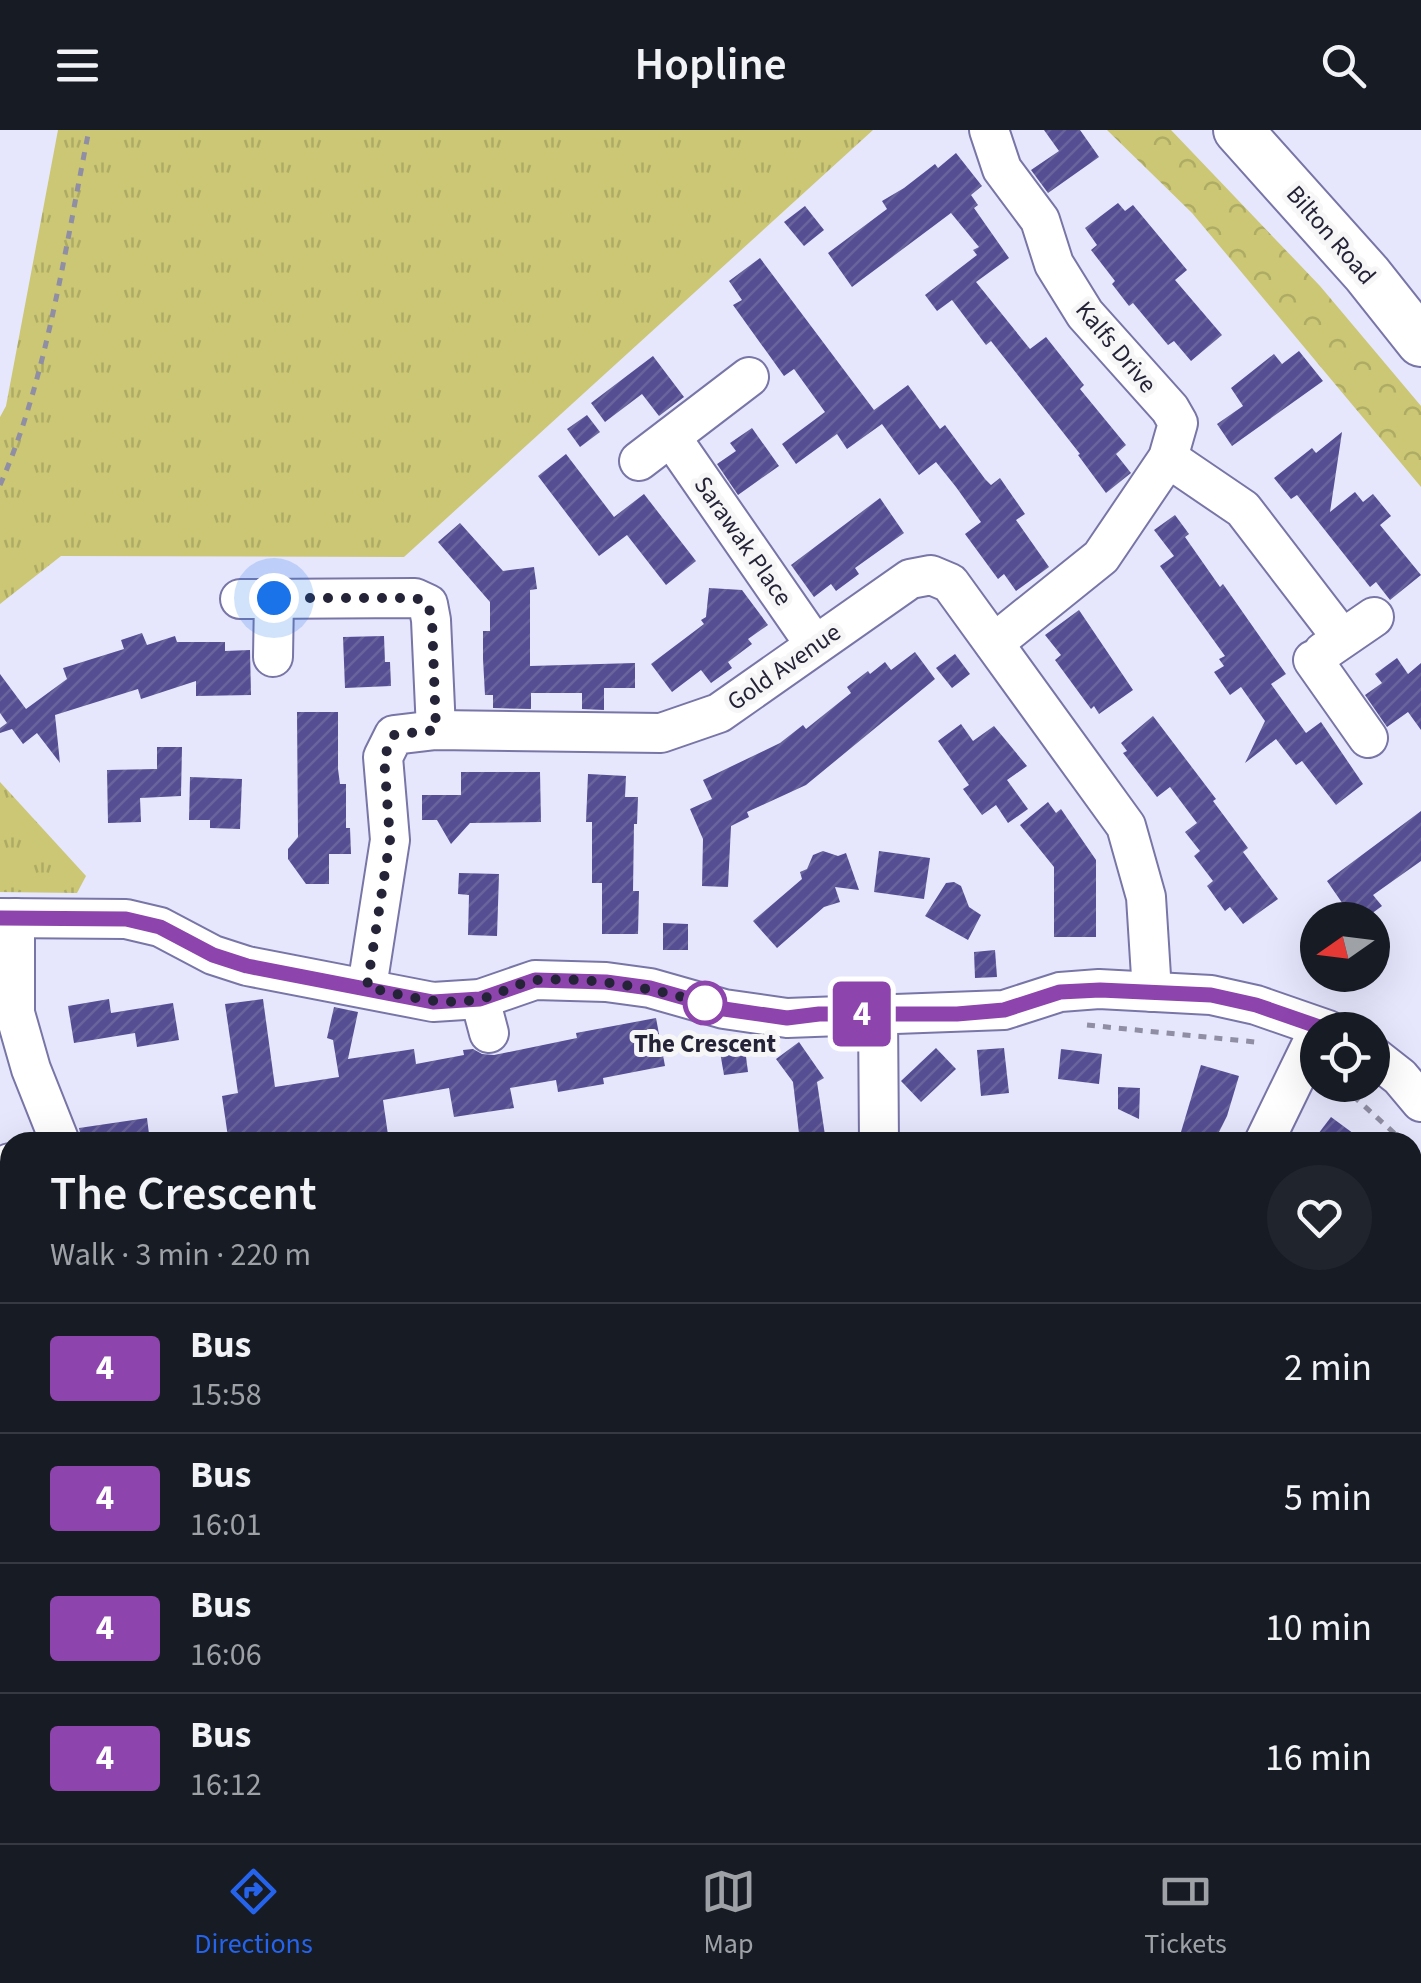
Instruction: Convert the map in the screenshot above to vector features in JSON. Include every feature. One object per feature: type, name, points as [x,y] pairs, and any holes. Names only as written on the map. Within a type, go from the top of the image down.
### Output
[{"type":"main road","name":"Bilton Road","points":[[1238,130],[1367,274],[1421,342]]},
{"type":"street","name":"Kalfs Drive","points":[[989,130],[1002,170],[1040,220],[1054,264],[1084,314],[1170,409],[1178,424],[1168,458]]},
{"type":"street","points":[[638,461],[749,377]]},
{"type":"street","name":"Sarawak Place","points":[[672,437],[814,645]]},
{"type":"street","points":[[994,642],[1102,556],[1168,458],[1242,509],[1368,738]]},
{"type":"street","name":"Gold Avenue","points":[[367,987],[390,840],[384,757],[394,735],[436,730],[661,733],[719,714],[910,578],[931,575],[950,583],[1126,826],[1146,896],[1152,992]]},
{"type":"street","points":[[274,657],[257,598],[416,598],[428,604],[432,620],[436,730]]},
{"type":"street","points":[[1322,653],[1374,617]]},
{"type":"street","points":[[55,1132],[15,1013],[8,918],[126,919],[160,927],[213,955],[247,966],[367,987],[485,1016],[535,980],[650,988],[724,1009],[787,1018],[957,1014],[1004,1010],[1060,992],[1152,992],[1211,995],[1256,1005],[1300,1021]]},
{"type":"street","points":[[878,1014],[878,1132]]},
{"type":"street","points":[[1268,1132],[1300,1067]]},
{"type":"street","points":[[1390,1070],[1421,1102]]},
{"type":"path","points":[[0,485],[20,440],[89,130]]},
{"type":"path","points":[[1076,1024],[1127,1026],[1255,1042]]},
{"type":"path","points":[[1359,1102],[1393,1132]]},
{"type":"green space","points":[[58,130],[873,130],[404,557],[61,556],[0,604],[0,417],[6,406]]},
{"type":"green space","points":[[1107,130],[1171,130],[1320,286],[1421,406],[1421,487],[1192,213]]},
{"type":"green space","points":[[0,782],[86,876],[77,893],[0,892]]},
{"type":"building","points":[[1044,130],[1080,130],[1099,157],[1048,193],[1031,170],[1059,151]]},
{"type":"building","points":[[956,153],[982,186],[971,195],[978,205],[974,208],[1009,258],[976,282],[1030,349],[1046,337],[1084,385],[1080,389],[1126,445],[1116,454],[1131,473],[1106,493],[991,341],[986,345],[952,300],[937,311],[925,295],[977,255],[973,250],[979,247],[951,213],[852,287],[828,253],[887,209],[882,201]]},
{"type":"building","points":[[1118,203],[1125,211],[1133,205],[1187,270],[1175,280],[1222,335],[1191,361],[1174,341],[1168,345],[1133,303],[1129,306],[1091,250],[1097,245],[1085,228]]},
{"type":"building","points":[[805,206],[824,230],[804,246],[784,222]]},
{"type":"building","points":[[760,258],[874,410],[908,385],[940,429],[945,425],[985,479],[991,485],[1000,478],[1025,514],[1016,520],[1049,567],[1016,591],[1004,574],[998,579],[965,534],[981,522],[956,487],[936,462],[919,475],[882,424],[847,449],[837,434],[796,464],[782,444],[825,412],[794,369],[784,376],[733,305],[742,300],[729,281]]},
{"type":"building","points":[[1299,351],[1323,381],[1232,446],[1217,424],[1243,406],[1231,388],[1274,354],[1282,364]]},
{"type":"building","points":[[653,356],[684,397],[659,416],[642,394],[605,422],[591,403]]},
{"type":"building","points":[[587,415],[600,432],[580,447],[567,429]]},
{"type":"building","points":[[752,428],[779,466],[738,495],[717,464],[736,451],[730,443]]},
{"type":"building","points":[[1342,432],[1330,512],[1355,492],[1363,502],[1373,494],[1391,516],[1380,525],[1421,575],[1390,600],[1376,582],[1370,587],[1297,495],[1291,499],[1274,478],[1312,448],[1316,453]]},
{"type":"building","points":[[566,454],[614,517],[644,494],[696,561],[666,585],[627,535],[599,556],[538,476]]},
{"type":"building","points":[[880,498],[904,533],[855,568],[859,574],[836,591],[831,584],[814,597],[791,565]]},
{"type":"building","points":[[1175,515],[1189,534],[1185,537],[1286,674],[1271,684],[1306,733],[1321,722],[1363,784],[1336,805],[1302,761],[1296,765],[1276,739],[1245,763],[1265,721],[1241,687],[1230,695],[1214,672],[1224,666],[1219,659],[1225,656],[1160,566],[1174,556],[1154,530]]},
{"type":"building","points":[[460,523],[503,571],[534,567],[537,589],[530,590],[530,666],[635,663],[635,688],[604,688],[604,710],[582,709],[582,693],[531,693],[531,709],[493,708],[493,695],[485,695],[483,659],[483,631],[490,631],[490,602],[438,542]]},
{"type":"building","points":[[709,588],[742,590],[768,625],[748,639],[752,644],[728,662],[732,668],[711,683],[701,670],[672,692],[651,664],[704,624],[701,620],[706,617]]},
{"type":"building","points":[[1079,610],[1133,690],[1099,714],[1094,706],[1091,709],[1055,660],[1061,655],[1045,635]]},
{"type":"building","points":[[142,633],[147,645],[175,636],[177,642],[225,642],[225,651],[250,650],[251,695],[196,696],[196,681],[141,699],[138,689],[55,715],[60,763],[37,733],[23,744],[12,729],[0,733],[7,723],[0,713],[0,674],[26,709],[67,679],[63,668],[124,649],[121,640]]},
{"type":"building","points":[[384,636],[391,686],[345,688],[343,637]]},
{"type":"building","points":[[915,652],[935,679],[806,785],[747,812],[749,817],[731,826],[728,887],[702,886],[703,839],[690,809],[712,799],[703,780],[780,743],[803,725],[806,729],[851,693],[847,687],[868,671],[870,674],[885,662],[891,670]]},
{"type":"building","points":[[955,654],[970,674],[952,688],[936,668]]},
{"type":"building","points":[[1397,658],[1408,674],[1421,663],[1421,730],[1408,712],[1387,727],[1365,695],[1382,683],[1375,674]]},
{"type":"building","points":[[297,712],[338,712],[338,769],[340,784],[346,784],[346,828],[350,828],[351,854],[329,854],[329,884],[306,884],[288,859],[288,849],[298,837]]},
{"type":"building","points":[[1153,716],[1216,799],[1213,801],[1248,848],[1243,852],[1278,899],[1243,924],[1230,907],[1225,911],[1207,886],[1213,881],[1194,856],[1200,851],[1185,832],[1197,823],[1170,787],[1157,797],[1123,753],[1127,751],[1121,743]]},
{"type":"building","points":[[961,724],[973,741],[994,726],[1027,766],[1007,780],[1028,809],[1008,823],[996,805],[982,815],[963,789],[969,785],[938,741]]},
{"type":"building","points":[[157,747],[182,747],[181,796],[140,798],[141,822],[108,823],[107,770],[157,769]]},
{"type":"building","points":[[461,772],[540,772],[541,822],[470,823],[451,844],[437,820],[422,820],[422,795],[461,795]]},
{"type":"building","points":[[588,774],[626,776],[625,797],[638,797],[633,891],[639,891],[638,934],[602,934],[602,883],[592,883],[592,822],[586,822]]},
{"type":"building","points":[[190,777],[242,779],[240,829],[210,828],[210,820],[189,820]]},
{"type":"building","points":[[1048,802],[1056,813],[1061,809],[1096,860],[1096,937],[1054,937],[1054,867],[1020,825]]},
{"type":"building","points":[[1421,811],[1421,861],[1373,895],[1379,902],[1342,902],[1327,881]]},
{"type":"building","points":[[823,851],[838,856],[846,853],[859,890],[835,887],[840,902],[824,907],[777,948],[753,921],[802,879],[800,872],[807,869],[813,855]]},
{"type":"building","points":[[879,851],[930,858],[924,899],[874,892]]},
{"type":"building","points":[[459,873],[499,874],[497,936],[468,935],[469,895],[458,894]]},
{"type":"building","points":[[946,883],[961,886],[969,907],[981,915],[968,940],[925,916]]},
{"type":"building","points":[[663,923],[688,924],[688,950],[663,950]]},
{"type":"building","points":[[995,950],[997,977],[975,978],[974,952]]},
{"type":"building","points":[[109,999],[111,1013],[173,1003],[179,1040],[137,1047],[135,1033],[74,1043],[68,1006]]},
{"type":"building","points":[[263,999],[275,1087],[339,1077],[333,1040],[327,1038],[334,1007],[358,1012],[348,1059],[414,1049],[416,1064],[464,1055],[463,1050],[494,1055],[577,1038],[576,1033],[656,1018],[665,1066],[603,1078],[604,1084],[558,1092],[556,1080],[510,1088],[514,1108],[454,1117],[449,1088],[383,1100],[388,1132],[227,1132],[222,1096],[238,1093],[225,1004]]},
{"type":"building","points":[[799,1042],[824,1078],[817,1082],[824,1132],[799,1132],[793,1082],[776,1059]]},
{"type":"building","points":[[936,1048],[956,1069],[921,1102],[901,1081]]},
{"type":"building","points":[[1004,1048],[1009,1093],[981,1096],[977,1050]]},
{"type":"building","points":[[745,1049],[748,1072],[724,1075],[720,1052]]},
{"type":"building","points":[[1061,1049],[1102,1054],[1099,1084],[1058,1079]]},
{"type":"building","points":[[1201,1065],[1239,1076],[1219,1132],[1181,1132]]},
{"type":"building","points":[[1118,1087],[1140,1088],[1139,1119],[1118,1109]]},
{"type":"building","points":[[1331,1117],[1351,1132],[1320,1132]]},
{"type":"building","points":[[147,1118],[149,1132],[80,1132],[79,1128]]},
{"type":"bus line","name":"4","points":[[0,918],[126,919],[160,927],[213,955],[247,966],[433,1002],[480,999],[535,980],[606,982],[650,988],[724,1009],[787,1018],[1004,1010],[1060,992],[1100,990],[1211,995],[1300,1019]]},
{"type":"place","name":"The Crescent","points":[[705,1003]]},
{"type":"route","points":[[274,598],[416,598],[428,604],[432,620],[436,730],[394,735],[384,757],[390,840],[367,987],[433,1002],[480,999],[535,980],[606,982],[650,988],[705,1003]]}]
